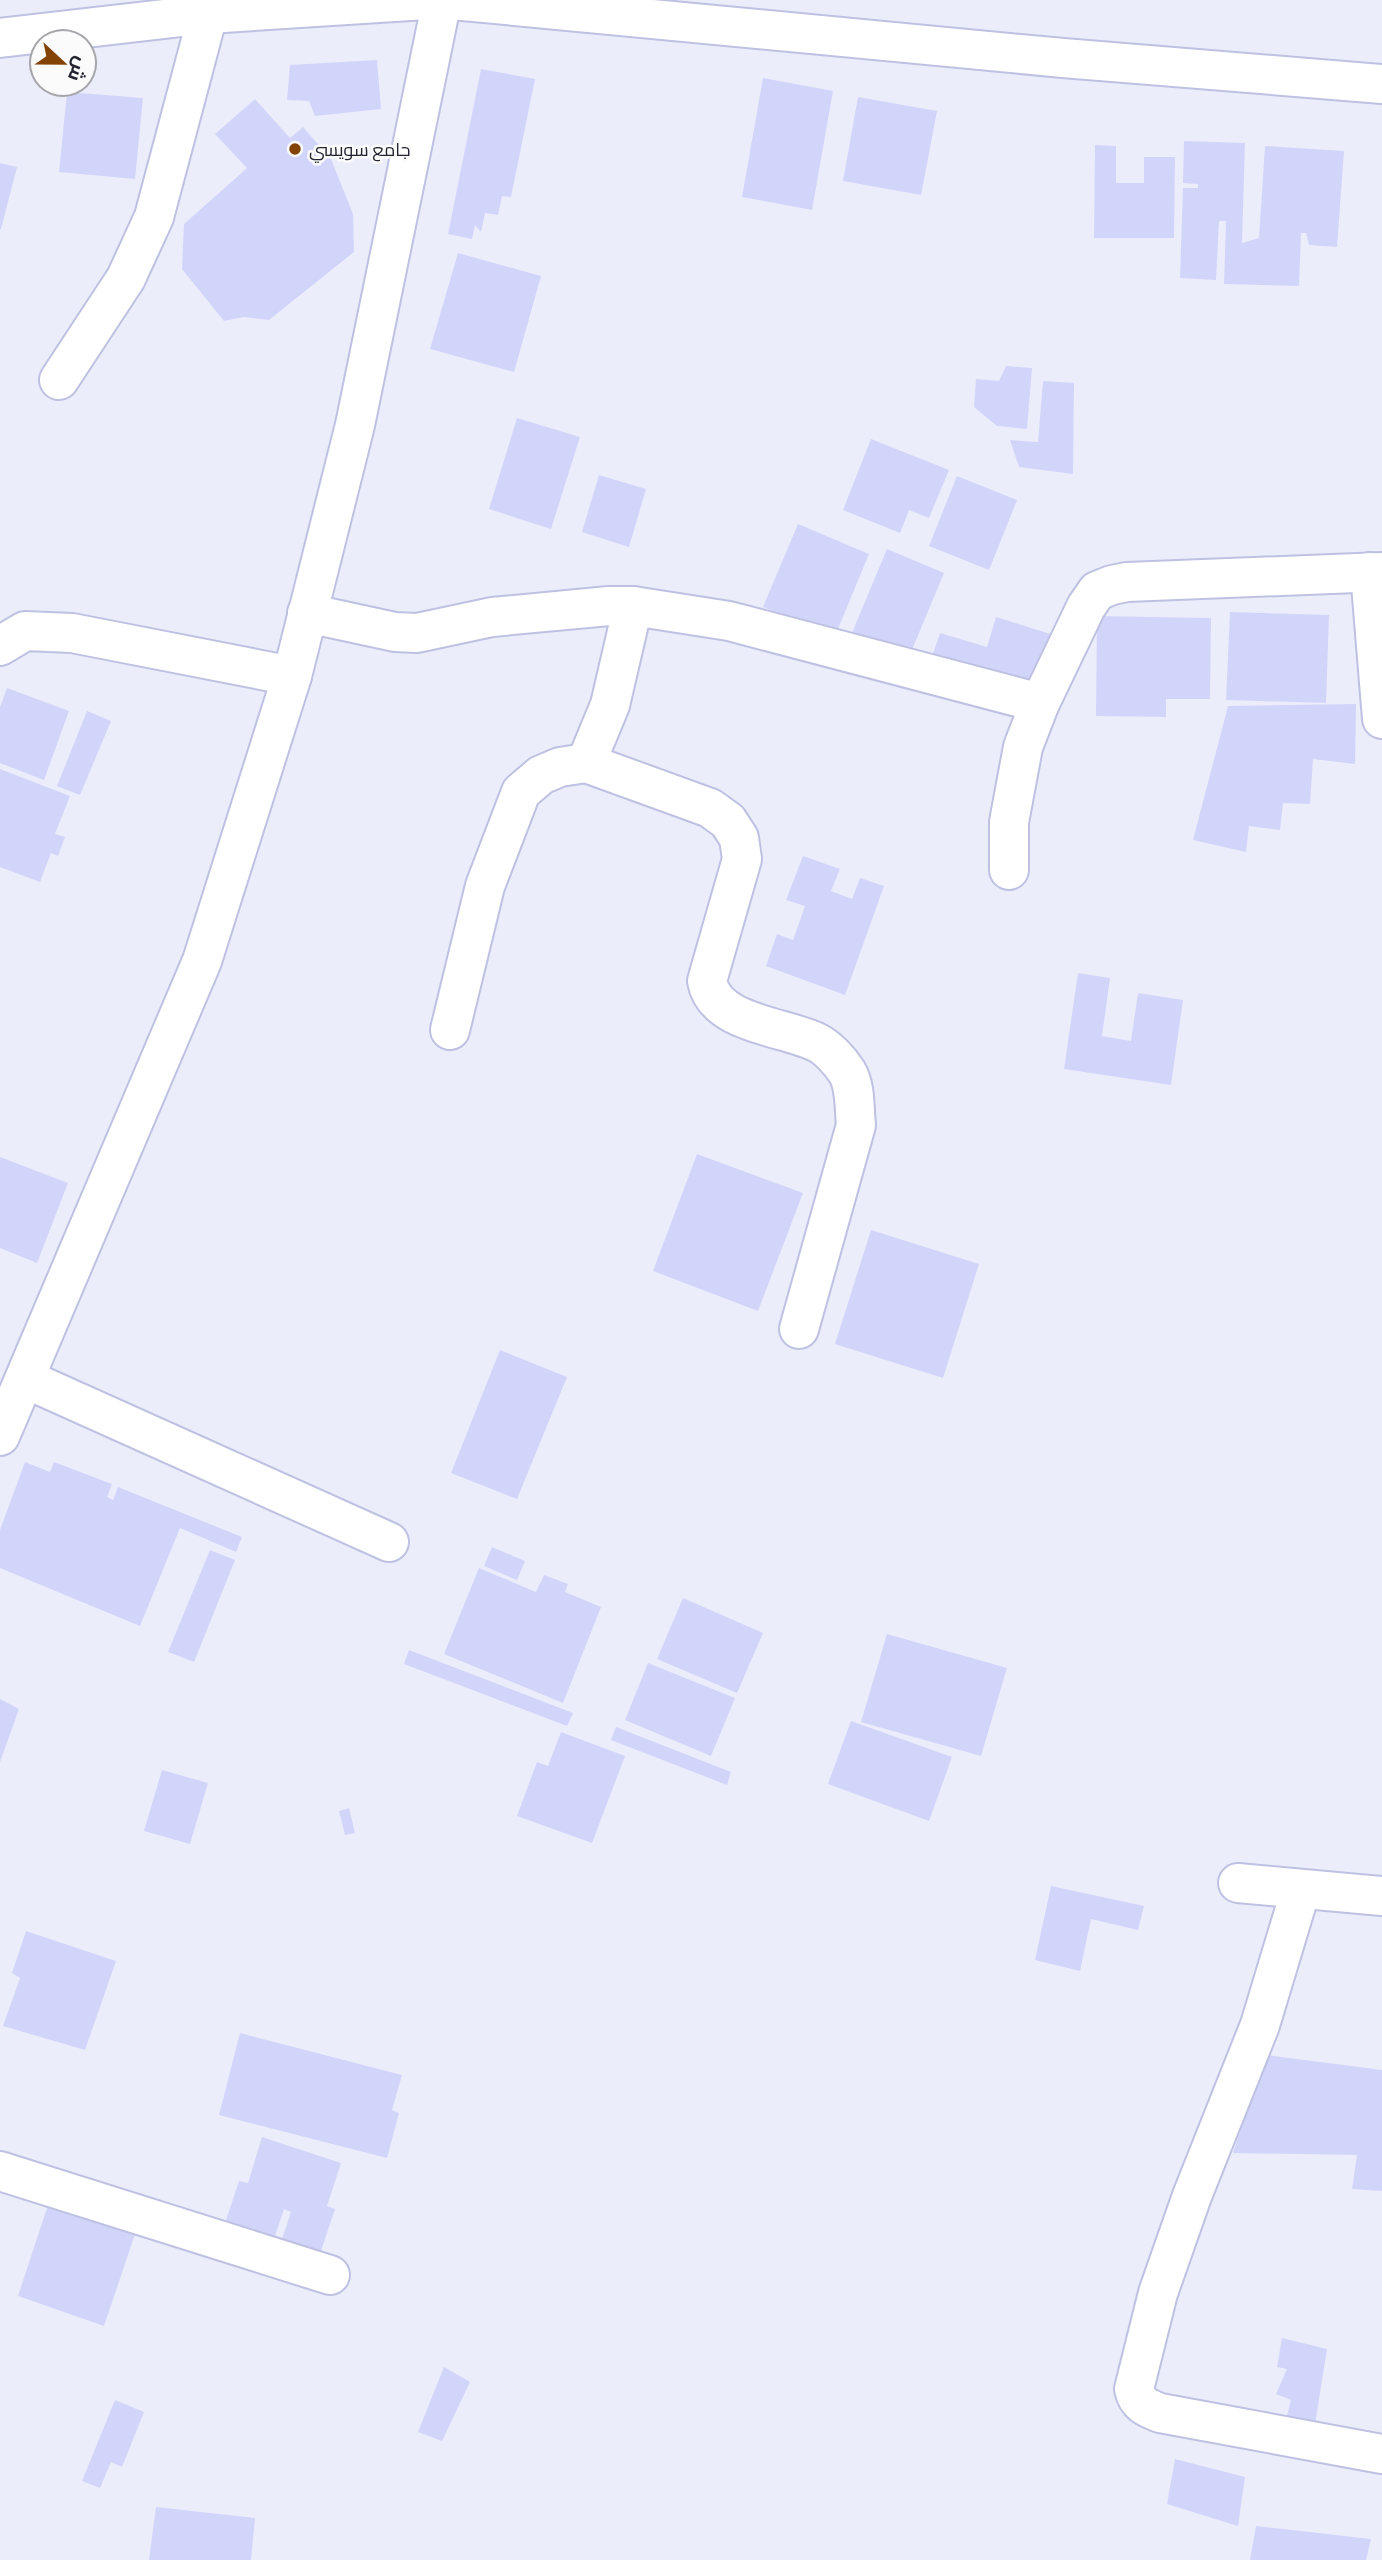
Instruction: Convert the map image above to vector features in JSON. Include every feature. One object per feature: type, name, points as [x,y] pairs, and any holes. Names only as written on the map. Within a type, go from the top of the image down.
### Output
[{"type":"street","points":[[0,38],[208,14],[426,0]]},
{"type":"street","points":[[0,1436],[202,961],[292,676],[355,425],[442,0]]},
{"type":"street","points":[[452,0],[1063,58],[1382,84]]},
{"type":"street","points":[[59,380],[126,278],[154,217],[208,14]]},
{"type":"street","points":[[1009,870],[1009,822],[1024,747],[1040,703],[1086,607],[1097,591],[1112,584],[1376,572],[1382,719]]},
{"type":"street","points":[[307,613],[395,632],[417,634],[492,617],[633,606],[729,621],[1040,703]]},
{"type":"street","points":[[586,763],[610,705],[633,606]]},
{"type":"street","points":[[0,646],[25,631],[72,633],[292,676]]},
{"type":"street","points":[[450,1030],[485,886],[521,792],[541,775],[567,765],[586,763],[710,808],[728,821],[739,838],[742,859],[707,981],[709,991],[734,1014],[817,1042],[834,1056],[848,1073],[853,1090],[856,1125],[799,1329]]},
{"type":"street","points":[[26,1379],[389,1542]]},
{"type":"street","points":[[1238,1884],[1382,1896]]},
{"type":"street","points":[[1301,1889],[1259,2025],[1192,2196],[1158,2293],[1134,2389],[1136,2398],[1146,2407],[1160,2413],[1382,2454]]},
{"type":"street","points":[[0,2171],[330,2275]]},
{"type":"building","points":[[377,60],[381,109],[315,116],[309,101],[287,100],[290,65]]},
{"type":"building","points":[[481,69],[535,79],[511,197],[502,196],[498,215],[485,213],[481,232],[475,225],[472,239],[448,234]]},
{"type":"building","points":[[763,78],[833,91],[812,210],[742,197]]},
{"type":"building","points":[[98,94],[143,98],[135,179],[59,172],[66,98],[98,98]]},
{"type":"building","points":[[858,97],[937,111],[921,195],[843,181]]},
{"type":"building","points":[[255,99],[290,138],[303,127],[331,159],[353,214],[354,252],[269,320],[244,317],[224,321],[182,269],[184,224],[247,168],[215,134]]},
{"type":"building","points":[[1184,141],[1245,143],[1242,243],[1259,238],[1265,146],[1344,151],[1337,247],[1309,245],[1306,233],[1301,233],[1299,286],[1224,284],[1226,221],[1219,221],[1216,280],[1180,278],[1183,188],[1198,188],[1198,184],[1183,183]]},
{"type":"building","points":[[1095,145],[1116,146],[1116,183],[1144,183],[1144,157],[1175,157],[1174,238],[1094,238]]},
{"type":"building","points":[[0,163],[17,167],[1,229],[0,229]]},
{"type":"building","points":[[458,253],[541,276],[514,372],[430,349]]},
{"type":"building","points":[[1006,366],[1032,368],[1027,429],[997,426],[974,407],[976,379],[999,381]]},
{"type":"building","points":[[1043,381],[1074,383],[1073,474],[1019,467],[1010,440],[1038,442]]},
{"type":"building","points":[[517,418],[580,437],[551,529],[489,509]]},
{"type":"building","points":[[871,439],[949,470],[929,518],[909,510],[900,533],[843,510]]},
{"type":"building","points":[[599,475],[646,489],[629,547],[582,532]]},
{"type":"building","points":[[957,476],[1017,500],[989,570],[929,546]]},
{"type":"building","points":[[798,524],[869,554],[835,636],[763,607]]},
{"type":"building","points":[[887,549],[944,573],[906,664],[849,640]]},
{"type":"building","points":[[1230,612],[1329,615],[1326,703],[1226,700]]},
{"type":"building","points":[[1097,616],[1211,618],[1210,699],[1166,699],[1166,717],[1096,716]]},
{"type":"building","points":[[996,617],[1057,636],[1038,697],[930,663],[940,633],[987,647]]},
{"type":"building","points":[[7,688],[69,711],[44,780],[0,763],[0,707]]},
{"type":"building","points":[[1356,704],[1355,764],[1313,759],[1310,804],[1283,803],[1280,830],[1249,826],[1246,852],[1193,840],[1228,706]]},
{"type":"building","points":[[87,711],[111,721],[80,795],[57,786]]},
{"type":"building","points":[[0,769],[70,796],[55,834],[65,837],[58,856],[51,853],[40,882],[0,867]]},
{"type":"building","points":[[803,856],[840,869],[831,891],[852,899],[860,878],[884,886],[845,995],[766,966],[777,934],[793,940],[805,906],[786,900]]},
{"type":"building","points":[[1078,973],[1110,978],[1102,1036],[1131,1041],[1138,993],[1183,1000],[1171,1085],[1064,1069]]},
{"type":"building","points":[[697,1154],[803,1193],[758,1311],[653,1271]]},
{"type":"building","points":[[0,1157],[68,1183],[37,1263],[0,1248]]},
{"type":"building","points":[[871,1230],[979,1264],[943,1378],[835,1344]]},
{"type":"building","points":[[500,1350],[567,1377],[517,1499],[451,1473]]},
{"type":"building","points":[[25,1462],[50,1472],[54,1462],[112,1484],[107,1497],[113,1500],[118,1487],[242,1537],[236,1552],[180,1528],[140,1626],[0,1568],[0,1530]]},
{"type":"building","points":[[492,1547],[525,1561],[517,1580],[484,1566]]},
{"type":"building","points":[[210,1550],[235,1560],[194,1662],[168,1652]]},
{"type":"building","points":[[479,1568],[536,1592],[544,1575],[568,1584],[565,1592],[601,1607],[563,1703],[444,1654]]},
{"type":"building","points":[[683,1598],[763,1633],[737,1693],[657,1659]]},
{"type":"building","points":[[887,1634],[1007,1668],[981,1756],[861,1722]]},
{"type":"building","points":[[409,1650],[573,1713],[567,1726],[404,1664]]},
{"type":"building","points":[[648,1663],[735,1698],[711,1756],[625,1720]]},
{"type":"building","points":[[0,1699],[19,1709],[0,1762]]},
{"type":"building","points":[[851,1721],[952,1757],[929,1821],[828,1784]]},
{"type":"building","points":[[616,1727],[731,1772],[727,1785],[611,1740]]},
{"type":"building","points":[[561,1732],[625,1756],[592,1843],[517,1816],[537,1762],[548,1766]]},
{"type":"building","points":[[162,1770],[208,1783],[190,1844],[144,1831]]},
{"type":"building","points":[[349,1808],[355,1833],[345,1835],[339,1811]]},
{"type":"building","points":[[1051,1886],[1144,1906],[1138,1930],[1091,1919],[1080,1971],[1035,1960]]},
{"type":"building","points":[[26,1931],[116,1961],[85,2050],[3,2026],[20,1978],[12,1973]]},
{"type":"building","points":[[240,2033],[402,2075],[392,2110],[399,2113],[387,2158],[219,2115]]},
{"type":"building","points":[[1266,2055],[1382,2070],[1382,2191],[1352,2189],[1357,2155],[1233,2153]]},
{"type":"building","points":[[262,2137],[341,2163],[327,2206],[335,2209],[318,2260],[279,2248],[291,2212],[284,2209],[271,2248],[222,2232],[239,2181],[248,2183]]},
{"type":"building","points":[[48,2205],[135,2234],[104,2326],[18,2296]]},
{"type":"building","points":[[1282,2338],[1327,2349],[1313,2437],[1283,2431],[1291,2400],[1276,2394],[1287,2369],[1277,2367]]},
{"type":"building","points":[[444,2367],[470,2382],[442,2441],[418,2432]]},
{"type":"building","points":[[115,2400],[144,2412],[122,2467],[111,2462],[100,2488],[82,2481]]},
{"type":"building","points":[[1175,2459],[1245,2477],[1238,2526],[1167,2504]]},
{"type":"building","points":[[156,2507],[255,2518],[251,2560],[149,2560]]},
{"type":"building","points":[[1256,2526],[1371,2539],[1366,2560],[1250,2560]]},
{"type":"place","name":"جامع سويسي","points":[[295,149]]}]
